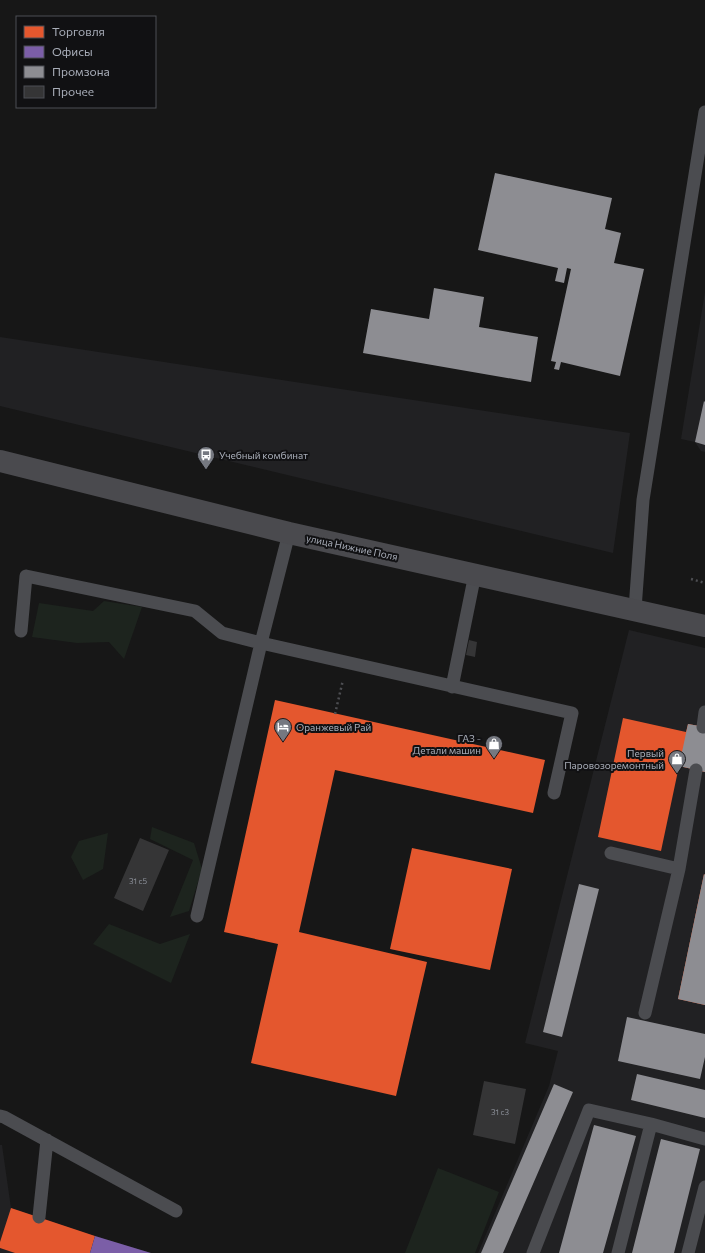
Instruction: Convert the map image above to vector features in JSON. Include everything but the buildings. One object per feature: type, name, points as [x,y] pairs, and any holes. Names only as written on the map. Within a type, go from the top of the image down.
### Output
[{"type":"main road","name":"улица Нижние Поля","points":[[0,461],[289,533],[705,626]]},
{"type":"lane","points":[[635,610],[643,500],[705,112]]},
{"type":"lane","points":[[197,916],[261,643],[289,533]]},
{"type":"lane","points":[[452,687],[475,574]]},
{"type":"lane","points":[[21,631],[26,576],[195,611],[222,633],[261,643],[452,687],[572,712],[554,793]]},
{"type":"lane","points":[[703,727],[705,712]]},
{"type":"lane","points":[[646,1013],[680,869],[696,770]]},
{"type":"lane","points":[[611,853],[680,869]]},
{"type":"lane","points":[[533,1253],[589,1110],[651,1124],[705,1139]]},
{"type":"lane","points":[[0,1116],[47,1140],[176,1211]]},
{"type":"lane","points":[[618,1253],[651,1124]]},
{"type":"lane","points":[[39,1217],[47,1140]]},
{"type":"lane","points":[[688,1253],[705,1187]]},
{"type":"path","points":[[691,579],[705,583]]},
{"type":"path","points":[[335,714],[347,663]]},
{"type":"shaded area","points":[[705,292],[705,452],[701,451],[695,442],[681,439]]},
{"type":"shaded area","points":[[0,337],[630,433],[613,553],[0,406]]},
{"type":"shaded area","points":[[104,601],[142,607],[124,659],[109,642],[77,643],[32,637],[39,603],[93,611]]},
{"type":"shaded area","points":[[629,630],[705,648],[705,1253],[478,1253],[549,1086],[558,1051],[525,1043]]},
{"type":"shaded area","points":[[152,827],[194,843],[202,869],[189,911],[170,917],[193,860],[150,839]]},
{"type":"shaded area","points":[[108,833],[103,869],[83,880],[71,857],[79,841]]},
{"type":"shaded area","points":[[109,924],[160,944],[190,934],[171,983],[93,944]]},
{"type":"shaded area","points":[[0,1145],[2,1145],[11,1208],[151,1253],[0,1253]]},
{"type":"shaded area","points":[[438,1168],[499,1192],[475,1253],[405,1253]]},
{"type":"place","name":"Учебный комбинат","points":[[206,470]]},
{"type":"place","name":"Оранжевый Рай","points":[[283,742]]},
{"type":"place","name":"ГАЗ - Детали машин","points":[[494,759]]},
{"type":"place","name":"Первый Паровозоремонтный","points":[[677,774]]}]
